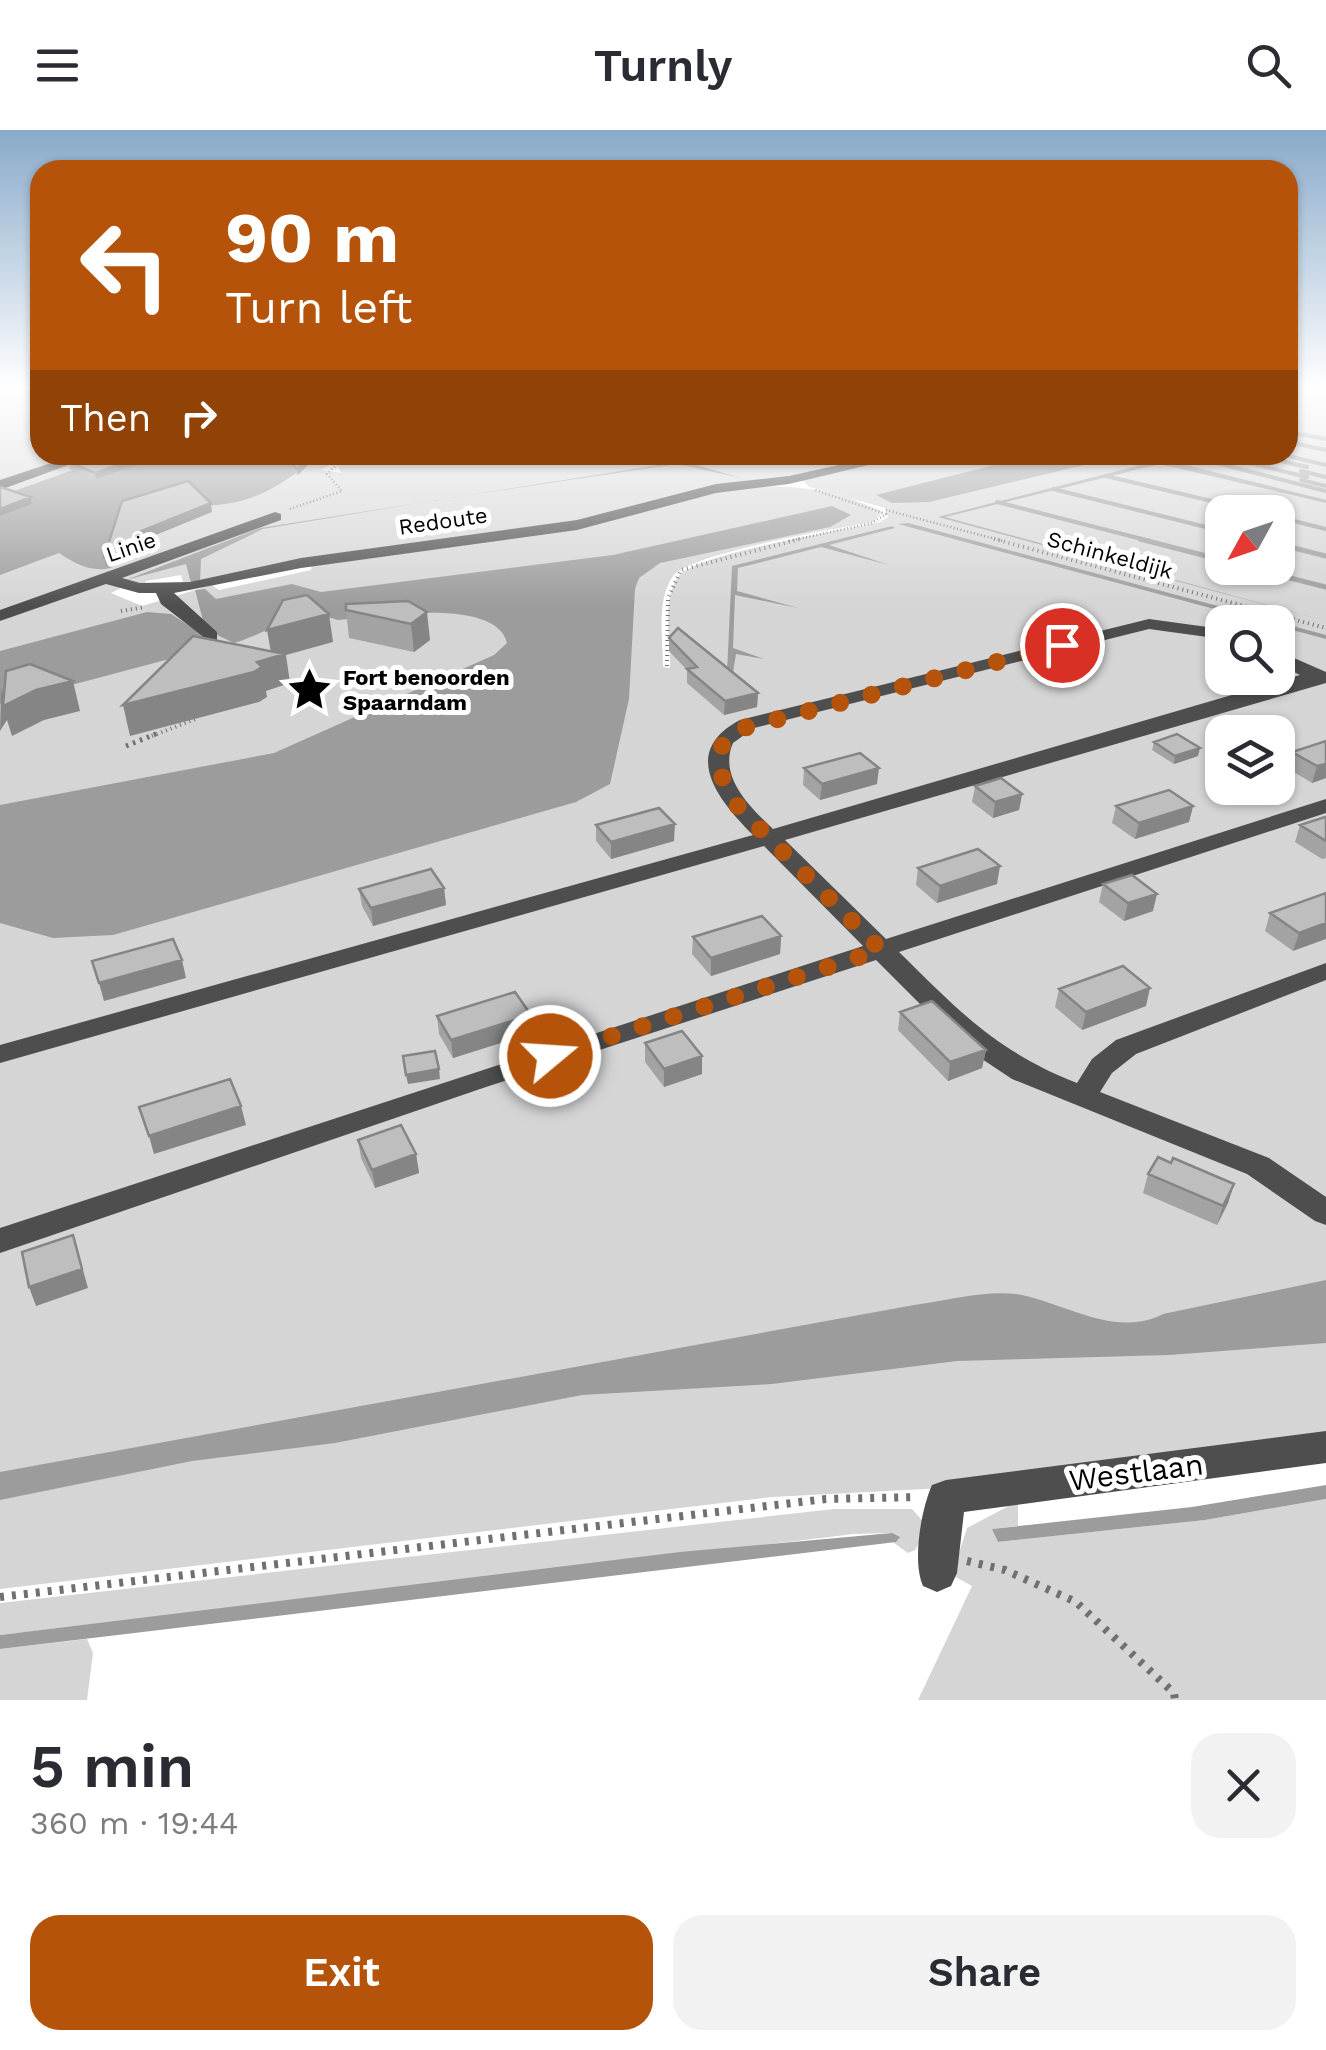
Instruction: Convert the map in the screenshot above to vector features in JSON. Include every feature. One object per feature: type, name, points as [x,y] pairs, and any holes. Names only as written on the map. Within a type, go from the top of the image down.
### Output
[{"type":"street","points":[[0,485],[59,465]]},
{"type":"street","name":"Redoute","points":[[164,590],[316,561],[577,524],[716,488],[789,480],[858,465]]},
{"type":"street","name":"Linie","points":[[0,616],[227,531],[275,518]]},
{"type":"street","points":[[108,578],[132,588],[164,590],[167,600],[204,631]]},
{"type":"street","points":[[1205,631],[1163,624],[1133,627],[732,731],[722,742],[717,760],[723,783],[766,837],[972,1039],[1022,1072],[1258,1166],[1286,1181],[1326,1213]]},
{"type":"street","points":[[1295,665],[1322,678]]},
{"type":"street","points":[[3,1051],[1322,678]]},
{"type":"street","points":[[0,1241],[1326,806]]},
{"type":"street","points":[[1082,1097],[1102,1066],[1126,1047],[1326,971]]},
{"type":"street","name":"Westlaan","points":[[946,1497],[1326,1447]]},
{"type":"street","points":[[937,1564],[946,1497]]},
{"type":"path","points":[[332,470],[337,465]]},
{"type":"path","name":"Schinkeldijk","points":[[789,480],[886,510],[1326,628]]},
{"type":"path","points":[[667,666],[668,598],[681,570],[710,559],[872,524],[882,519],[886,510]]},
{"type":"path","points":[[126,746],[206,714]]},
{"type":"path","points":[[0,1597],[826,1499],[946,1497]]},
{"type":"path","points":[[937,1564],[1004,1570],[1076,1602],[1174,1692],[1175,1700]]},
{"type":"shaded area","points":[[0,460],[55,465],[0,483]]},
{"type":"shaded area","points":[[1298,460],[1326,460],[1326,1203],[1236,1165],[1326,1221],[1326,1438],[944,1488],[772,1497],[0,1589],[0,618],[108,583],[121,588],[111,593],[142,606],[212,585],[219,590],[311,570],[312,563],[531,535],[722,491],[801,488],[838,495],[809,487],[802,479],[866,465],[1298,465]],"holes":[[[844,497],[885,508],[888,517],[880,522],[773,543],[692,567],[673,585],[669,608],[670,668],[663,667],[664,596],[673,576],[685,567],[767,543],[873,522],[883,512]]]},
{"type":"shaded area","points":[[65,465],[329,465],[321,470],[341,473],[338,465],[850,465],[790,478],[732,484],[610,516],[184,586],[181,575],[146,581],[142,587],[121,579],[0,614],[0,487]]},
{"type":"shaded area","points":[[87,465],[299,465],[299,471],[251,498],[168,508],[134,552],[110,568],[79,564],[59,553],[0,575],[0,496]]},
{"type":"shaded area","points":[[659,465],[670,465],[459,497]]},
{"type":"shaded area","points":[[682,465],[696,465],[741,478]]},
{"type":"shaded area","points":[[994,465],[1084,465],[929,502],[892,503],[876,495]]},
{"type":"shaded area","points":[[1141,465],[1156,465],[945,517],[1266,605],[938,517]]},
{"type":"shaded area","points":[[1164,465],[1186,465],[1326,503]]},
{"type":"shaded area","points":[[429,501],[263,529],[201,559],[200,582],[191,583],[186,564],[126,580],[260,528]]},
{"type":"shaded area","points":[[832,506],[851,515],[830,527],[660,563],[639,578],[635,589],[629,699],[610,784],[576,802],[113,935],[53,938],[0,923],[0,805],[274,753],[494,655],[507,643],[498,628],[458,614],[338,620],[310,617],[234,643],[215,634],[204,638],[207,649],[0,704],[0,651],[147,612],[171,614],[191,627],[204,624],[195,590],[205,589],[216,599],[292,584],[321,592],[613,555]]},
{"type":"shaded area","points":[[908,523],[1214,605],[1205,606],[898,524]]},
{"type":"shaded area","points":[[895,528],[829,545],[889,565],[821,547],[738,568],[737,591],[798,608],[735,595],[733,648],[764,659],[736,654],[733,673],[727,673],[732,566]]},
{"type":"shaded area","points":[[1295,627],[1326,635],[1326,639],[1295,631]]},
{"type":"shaded area","points":[[1326,1280],[1326,1343],[1169,1355],[957,1361],[772,1384],[582,1395],[335,1443],[192,1461],[0,1500],[0,1472],[914,1305],[982,1294],[1022,1295],[1092,1317],[1128,1323]]},
{"type":"shaded area","points":[[1326,1485],[1326,1499],[1205,1520],[998,1542],[992,1529],[1192,1507]]},
{"type":"shaded area","points":[[1326,1499],[1326,1700],[918,1700],[972,1586],[952,1575],[967,1528],[1018,1501],[1018,1526],[993,1529],[998,1542],[1205,1520]]},
{"type":"shaded area","points":[[834,1509],[912,1509],[928,1527],[915,1550],[908,1553],[894,1543],[892,1533],[854,1534],[0,1635],[0,1603]]},
{"type":"shaded area","points":[[892,1533],[900,1537],[896,1542],[0,1649],[0,1635],[680,1552]]},
{"type":"shaded area","points":[[87,1639],[93,1653],[87,1700],[0,1700],[0,1649]]},
{"type":"building","points":[[75,465],[118,465],[95,473]]},
{"type":"building","points":[[188,481],[211,503],[139,532],[153,541],[104,557],[122,501]]},
{"type":"building","points":[[0,487],[31,497],[0,509]]},
{"type":"building","points":[[307,595],[329,614],[267,630],[283,600]]},
{"type":"building","points":[[408,601],[427,612],[411,624],[346,610],[346,604]]},
{"type":"building","points":[[678,628],[758,693],[725,701],[687,669],[697,667],[669,638]]},
{"type":"building","points":[[193,636],[285,654],[257,662],[262,667],[254,672],[123,705]]},
{"type":"building","points":[[30,664],[73,681],[36,690],[3,706],[6,671]]},
{"type":"building","points":[[1177,734],[1200,748],[1175,756],[1154,742]]},
{"type":"building","points":[[1326,741],[1326,764],[1317,766],[1295,751]]},
{"type":"building","points":[[860,753],[879,768],[822,784],[804,768]]},
{"type":"building","points":[[1001,778],[1022,794],[995,802],[975,786]]},
{"type":"building","points":[[1169,790],[1193,806],[1139,823],[1116,806]]},
{"type":"building","points":[[659,808],[675,824],[611,842],[596,825]]},
{"type":"building","points":[[1325,817],[1326,841],[1300,825]]},
{"type":"building","points":[[978,849],[1000,866],[940,886],[918,868]]},
{"type":"building","points":[[431,869],[444,888],[371,908],[359,889]]},
{"type":"building","points":[[1132,875],[1157,894],[1128,903],[1103,884]]},
{"type":"building","points":[[1326,893],[1326,923],[1299,933],[1270,913]]},
{"type":"building","points":[[762,916],[781,936],[711,958],[693,937]]},
{"type":"building","points":[[173,939],[182,960],[99,983],[92,961]]},
{"type":"building","points":[[1123,966],[1150,988],[1086,1012],[1059,989]]},
{"type":"building","points":[[515,992],[531,1015],[451,1040],[437,1016]]},
{"type":"building","points":[[932,1001],[986,1050],[950,1062],[900,1012]]},
{"type":"building","points":[[682,1031],[702,1056],[664,1069],[645,1043]]},
{"type":"building","points":[[435,1051],[439,1069],[406,1075],[403,1056]]},
{"type":"building","points":[[230,1079],[241,1106],[149,1136],[139,1107]]},
{"type":"building","points":[[401,1125],[416,1154],[372,1170],[358,1140]]},
{"type":"building","points":[[1158,1157],[1171,1163],[1173,1158],[1234,1184],[1223,1206],[1148,1174]]},
{"type":"building","points":[[73,1235],[82,1269],[29,1287],[22,1252]]},
{"type":"waterway","points":[[1306,460],[1326,465]]},
{"type":"waterway","points":[[1224,465],[1326,491]]},
{"type":"waterway","points":[[1258,465],[1307,477]]},
{"type":"waterway","points":[[1298,465],[1307,467]]},
{"type":"waterway","points":[[1301,471],[1326,477]]},
{"type":"waterway","points":[[1106,476],[1205,499]]},
{"type":"waterway","points":[[1301,480],[1326,486]]},
{"type":"waterway","points":[[1053,489],[1205,527]]},
{"type":"waterway","points":[[997,502],[1150,541]]},
{"type":"waterway","points":[[1295,521],[1326,529]]},
{"type":"waterway","points":[[1140,539],[1205,556]]},
{"type":"waterway","points":[[1295,548],[1326,556]]},
{"type":"waterway","points":[[1295,579],[1326,587]]},
{"type":"place","name":"Fort benoorden Spaarndam","points":[[310,690]]},
{"type":"route","points":[[550,1056],[881,950],[739,808],[723,783],[717,760],[722,742],[732,731],[1062,645]]}]
